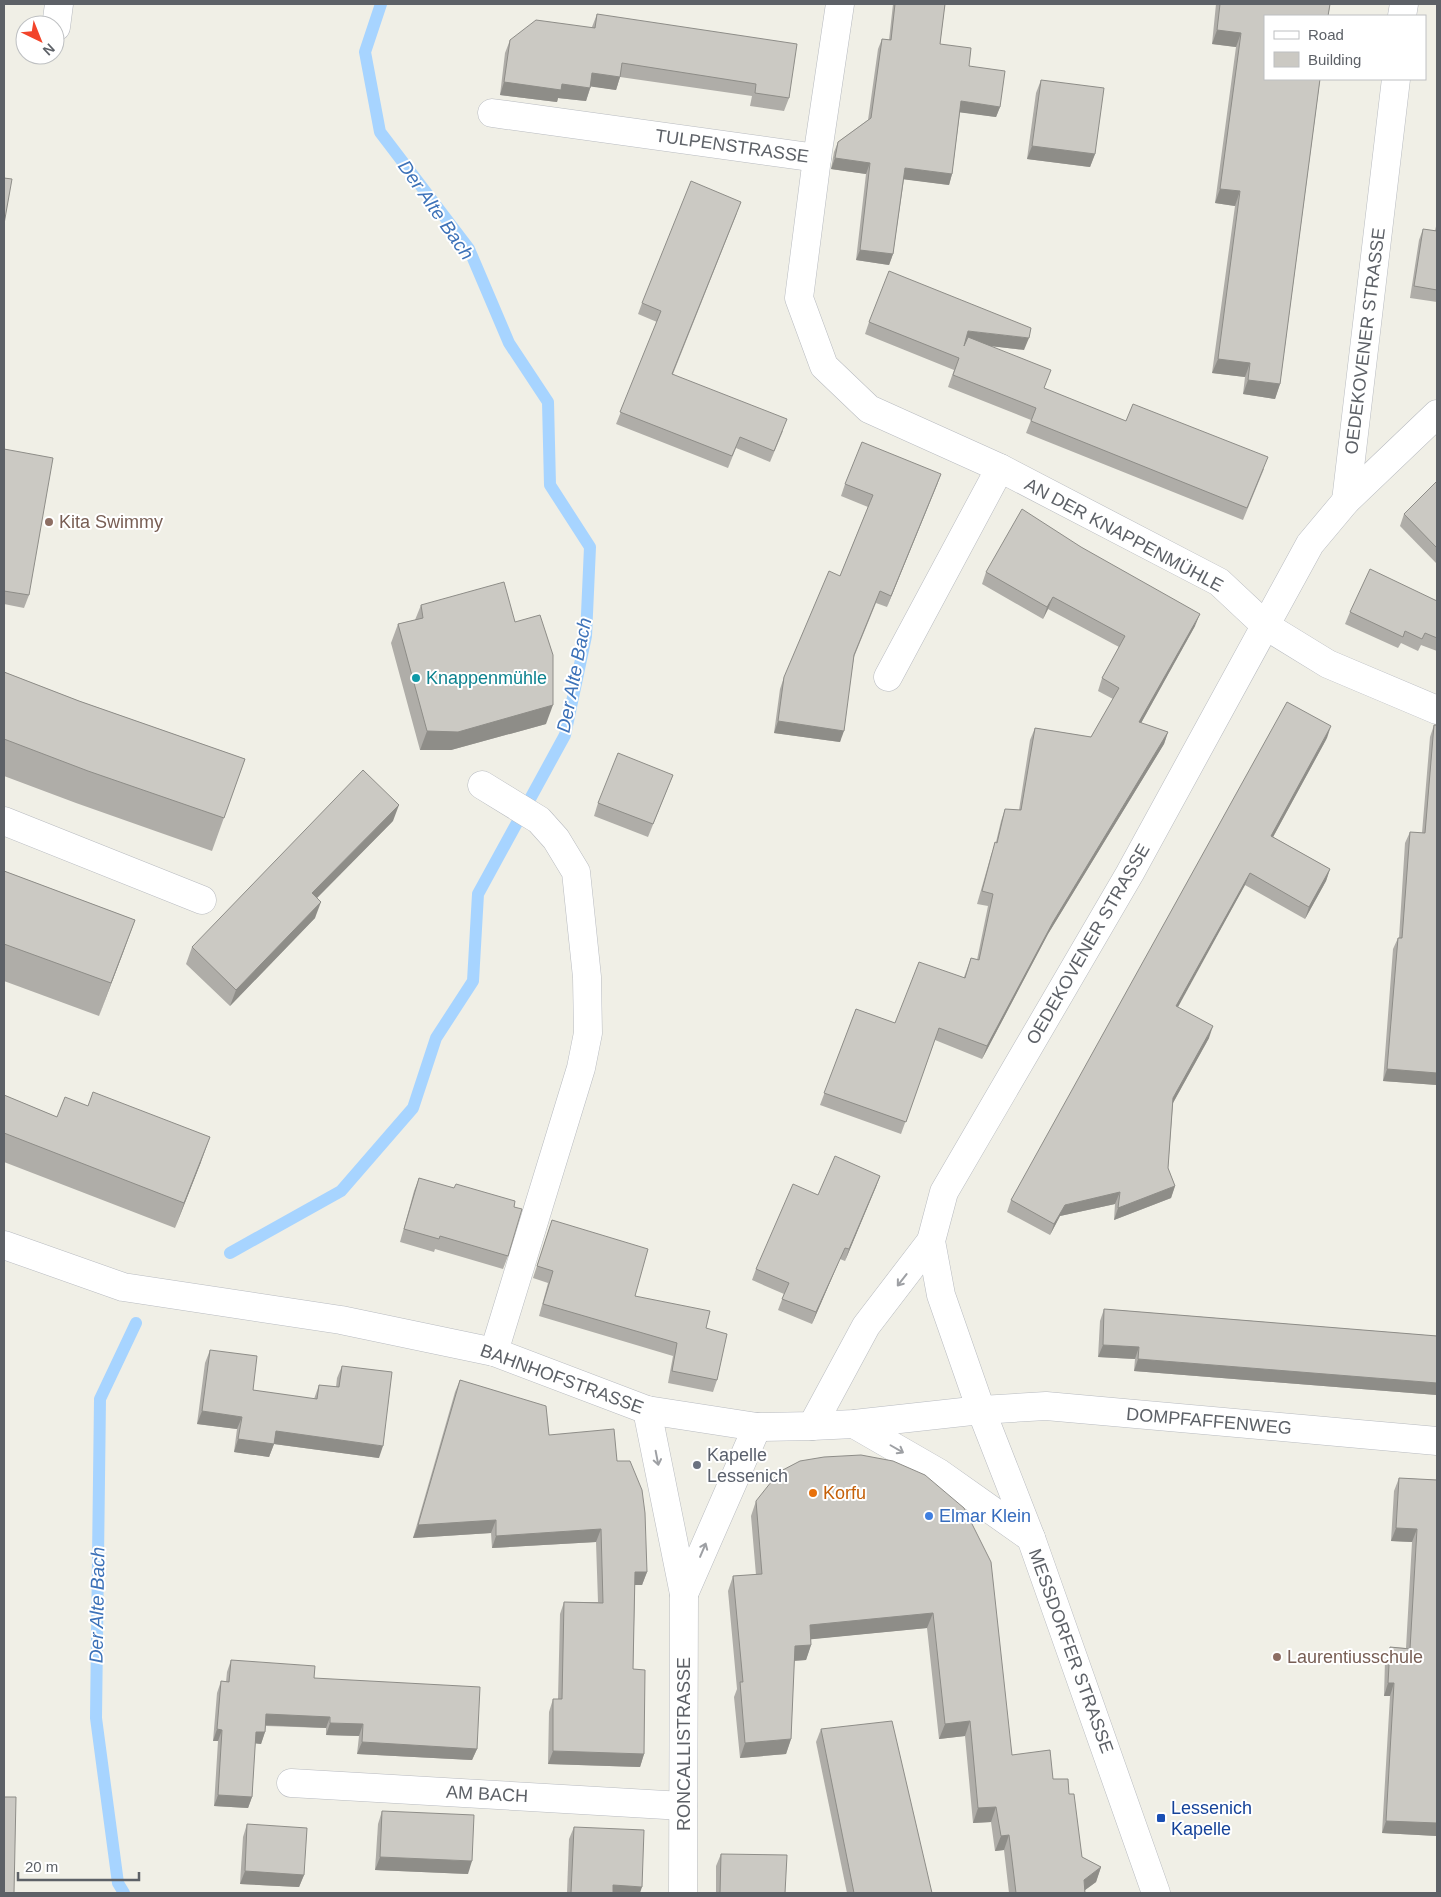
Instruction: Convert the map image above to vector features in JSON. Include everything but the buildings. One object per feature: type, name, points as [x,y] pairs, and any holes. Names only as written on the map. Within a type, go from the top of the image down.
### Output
[{"type":"street","name":"TULPENSTRASSE","points":[[492,113],[817,158],[840,4]]},
{"type":"street","name":"OEDEKOVENER STRASSE","points":[[1346,501],[1396,80]]},
{"type":"street","name":"AN DER KNAPPENMÜHLE","points":[[817,158],[799,298],[824,366],[869,409],[1000,468],[1219,582],[1266,626],[1328,664],[1437,710]]},
{"type":"street","name":"OEDEKOVENER STRASSE","points":[[981,1410],[941,1295],[931,1241],[944,1192],[1130,873],[1310,544],[1346,501],[1437,414]]},
{"type":"street","points":[[888,677],[1000,468]]},
{"type":"street","points":[[493,792],[539,820],[556,839],[576,872],[587,977],[588,1033],[581,1068],[494,1352]]},
{"type":"street","points":[[4,820],[202,900]]},
{"type":"street","points":[[812,1426],[866,1326],[931,1241]]},
{"type":"street","name":"BAHNHOFSTRASSE","points":[[4,1245],[123,1287],[341,1320],[494,1352],[647,1410],[757,1427],[854,1424],[981,1410]]},
{"type":"street","name":"DOMPFAFFENWEG","points":[[981,1410],[1046,1406],[1437,1441]]},
{"type":"street","name":"RONCALLISTRASSE","points":[[647,1410],[684,1594],[683,1893]]},
{"type":"street","name":"MESSDORFER STRASSE","points":[[981,1410],[1031,1538],[1156,1893]]},
{"type":"street","points":[[854,1424],[939,1473],[1031,1538]]},
{"type":"street","name":"RONCALLISTRASSE","points":[[684,1594],[757,1427]]},
{"type":"street","name":"AM BACH","points":[[291,1783],[683,1806]]},
{"type":"waterway","name":"Der Alte Bach","points":[[230,1253],[341,1191],[413,1108],[436,1038],[473,981],[478,894],[565,735],[586,636],[590,547],[550,485],[548,402],[509,343],[469,249],[380,132],[365,52],[381,4]]},
{"type":"waterway","name":"Der Alte Bach","points":[[124,1893],[118,1883],[96,1718],[100,1399],[136,1323]]},
{"type":"place","name":"Kita Swimmy","points":[[49,522]]},
{"type":"place","name":"Knappenmühle","points":[[416,678]]},
{"type":"place","name":"Kapelle Lessenich","points":[[697,1465]]},
{"type":"place","name":"Korfu","points":[[813,1493]]},
{"type":"place","name":"Elmar Klein","points":[[929,1516]]},
{"type":"place","name":"Laurentiusschule","points":[[1277,1657]]},
{"type":"place","name":"Lessenich Kapelle","points":[[1161,1818]]}]
